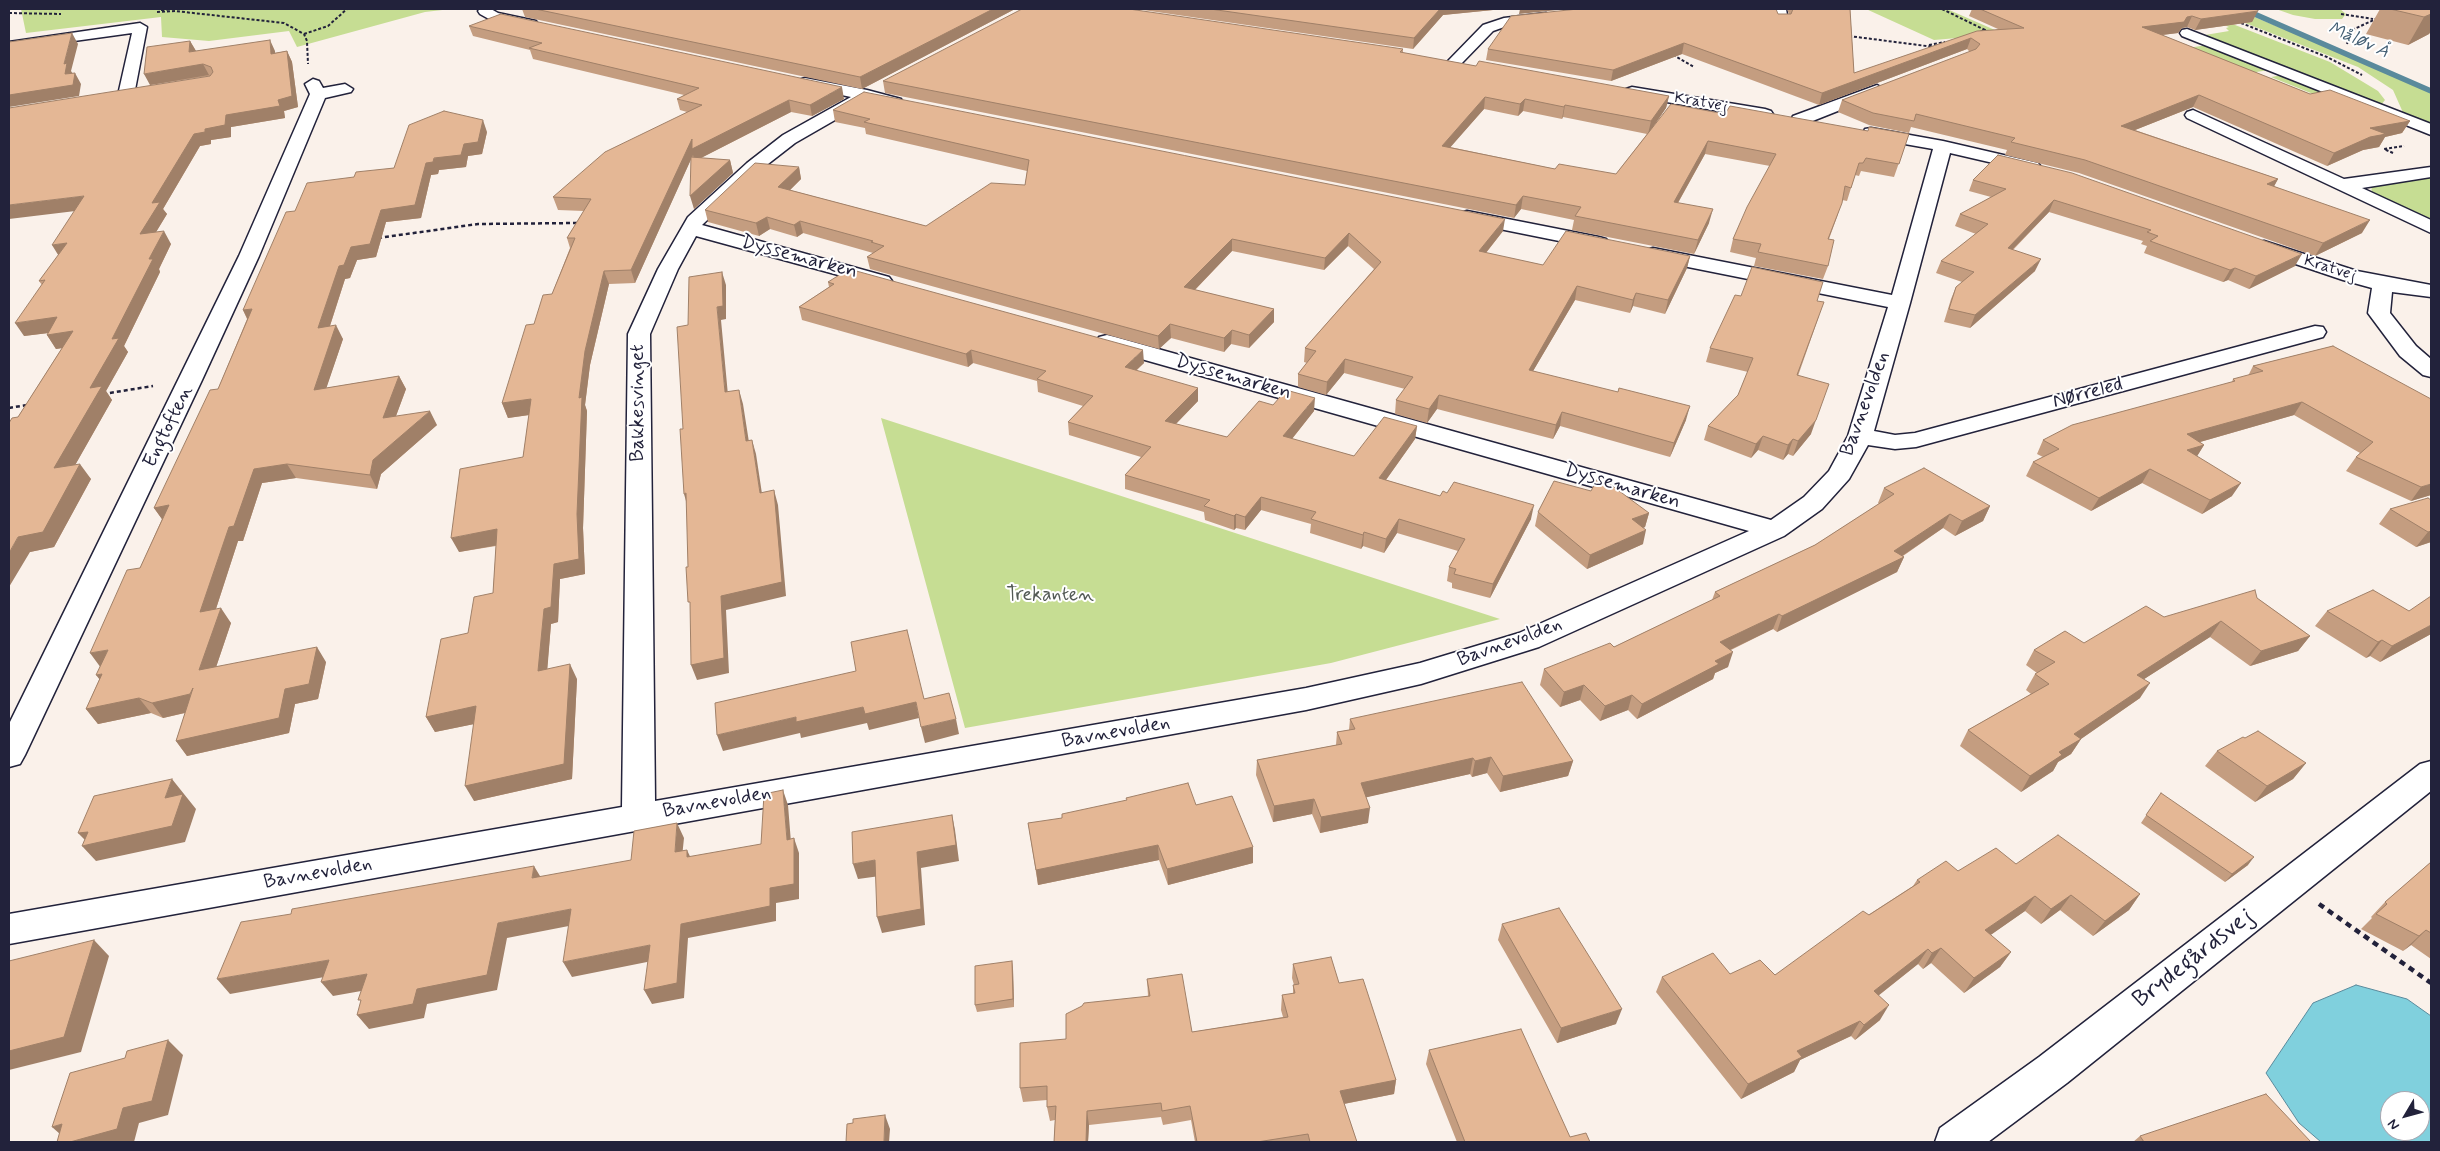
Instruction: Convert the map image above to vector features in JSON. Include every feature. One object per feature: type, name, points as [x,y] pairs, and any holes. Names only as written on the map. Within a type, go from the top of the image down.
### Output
[{"type":"street","points":[[485,11],[494,16],[543,26]]},
{"type":"street","points":[[1492,13],[1504,22]]},
{"type":"street","points":[[1474,66],[1449,62],[1488,28],[1504,22],[1558,16]]},
{"type":"street","points":[[9,46],[140,27],[126,95]]},
{"type":"street","points":[[2186,33],[2431,130]]},
{"type":"street","points":[[786,79],[912,106]]},
{"type":"street","name":"Bakkesvinget","points":[[639,817],[639,334],[668,269],[690,228],[753,167],[789,139],[890,82]]},
{"type":"street","points":[[1788,118],[1895,83]]},
{"type":"street","points":[[315,89],[345,89]]},
{"type":"street","name":"Engtoften","points":[[9,755],[249,256],[315,89]]},
{"type":"street","name":"Kratvej","points":[[1617,89],[1833,126]]},
{"type":"street","points":[[106,98],[144,92]]},
{"type":"street","points":[[2193,115],[2431,227]]},
{"type":"street","points":[[1851,129],[1943,146],[2049,172]]},
{"type":"street","name":"Bavnevolden","points":[[9,929],[1306,699],[1421,673],[1530,640],[1774,530],[1812,503],[1840,474],[1860,436],[1900,303],[1943,146]]},
{"type":"street","points":[[2343,185],[2431,172]]},
{"type":"street","points":[[1453,214],[1618,247]]},
{"type":"street","name":"Dyssemarken","points":[[690,228],[900,285]]},
{"type":"street","name":"Kratvej","points":[[2250,242],[2324,268],[2383,284],[2431,290]]},
{"type":"street","points":[[1638,251],[1900,303]]},
{"type":"street","points":[[2383,284],[2379,313],[2408,350],[2431,370]]},
{"type":"street","name":"Nørreled","points":[[1860,436],[1895,442],[1916,440],[2315,332]]},
{"type":"street","name":"Dyssemarken","points":[[1090,338],[1774,530]]},
{"type":"street","name":"Brydegårdsvej","points":[[1955,1142],[2054,1070],[2431,773]]},
{"type":"path","points":[[304,34],[328,26],[347,9]]},
{"type":"path","points":[[1942,9],[1985,30],[1978,33]]},
{"type":"path","points":[[151,13],[175,11],[248,18],[284,24],[304,34],[307,41],[309,62],[306,82],[315,89]]},
{"type":"path","points":[[9,13],[62,14]]},
{"type":"path","points":[[2341,14],[2373,19],[2381,18]]},
{"type":"path","points":[[2347,44],[2352,30],[2373,19]]},
{"type":"path","points":[[2234,20],[2327,57],[2363,75]]},
{"type":"path","points":[[1850,36],[1938,48]]},
{"type":"path","points":[[1929,46],[1946,42]]},
{"type":"path","points":[[1665,51],[1694,67]]},
{"type":"path","points":[[2390,148],[2404,146]]},
{"type":"path","points":[[373,238],[478,224],[587,222]]},
{"type":"path","points":[[95,395],[191,380]]},
{"type":"path","points":[[9,408],[28,405]]},
{"type":"path","points":[[2289,883],[2431,983]]},
{"type":"green space","points":[[21,9],[451,9],[425,12],[297,47],[289,31],[209,41],[162,37],[161,17],[26,33]]},
{"type":"green space","points":[[1866,9],[1947,9],[2004,34],[1934,40]]},
{"type":"green space","points":[[2194,9],[2330,62],[2378,91],[2385,100],[2381,105],[2199,36],[2229,31],[2226,28],[2229,27],[2188,10]]},
{"type":"green space","points":[[2235,9],[2431,90],[2431,126],[2405,117],[2393,90],[2358,67],[2217,12]]},
{"type":"green space","points":[[2276,9],[2340,9],[2346,14],[2342,19],[2315,19],[2293,15]]},
{"type":"green space","points":[[2207,45],[2269,70],[2231,76],[2169,51]]},
{"type":"green space","points":[[2283,75],[2336,96],[2323,98],[2271,77]]},
{"type":"green space","points":[[2431,177],[2431,223],[2372,195],[2371,184]]},
{"type":"green space","name":"Trekanten","points":[[881,418],[1500,619],[1331,663],[965,728]]},
{"type":"water","points":[[2356,985],[2407,999],[2431,1016],[2431,1142],[2321,1142],[2299,1123],[2266,1073],[2313,1003]]},
{"type":"building","points":[[535,9],[993,9],[860,77]]},
{"type":"building","points":[[1022,9],[1129,9],[1403,49],[1400,52],[1476,66],[1479,61],[1669,96],[1651,121],[1525,99],[1520,104],[1485,97],[1442,146],[1555,169],[1559,164],[1616,174],[1671,104],[1725,114],[1730,106],[1868,131],[1869,127],[1909,134],[1899,164],[1866,158],[1863,163],[1859,163],[1851,188],[1845,186],[1842,203],[1828,239],[1834,240],[1828,266],[1758,252],[1761,244],[1733,239],[1747,207],[1776,154],[1708,141],[1674,202],[1713,209],[1698,240],[1575,216],[1581,207],[1523,196],[1516,205],[883,81]]},
{"type":"building","points":[[1210,9],[1440,9],[1414,38]]},
{"type":"building","points":[[1578,9],[1776,9],[1778,14],[1791,14],[1793,9],[1850,9],[1854,73],[1977,31],[2024,28],[1980,9],[2258,9],[2258,11],[2201,19],[2192,16],[2187,17],[2184,22],[2142,27],[2310,94],[2330,90],[2410,121],[2370,128],[2386,134],[2370,137],[2334,153],[2199,95],[2121,126],[2278,179],[2267,184],[2370,220],[2323,243],[2085,160],[2011,142],[2015,138],[1916,114],[1914,121],[1873,113],[1842,100],[1976,49],[1980,44],[1971,38],[1822,93],[1684,43],[1613,70],[1488,49],[1511,16]]},
{"type":"building","points":[[2390,9],[2431,9],[2431,14],[2424,17]]},
{"type":"building","points":[[501,14],[842,87],[810,105],[789,100],[692,149],[692,139],[631,270],[604,271],[585,351],[579,398],[582,397],[577,514],[579,559],[554,564],[551,607],[544,609],[538,671],[570,664],[564,764],[465,786],[476,706],[426,717],[441,639],[468,633],[474,597],[493,593],[497,529],[451,538],[460,469],[523,457],[531,399],[502,403],[526,325],[534,324],[543,295],[552,294],[575,238],[567,238],[591,199],[553,197],[605,152],[702,105],[677,99],[699,88],[529,48],[542,43],[469,26]]},
{"type":"building","points":[[72,33],[64,64],[67,63],[65,74],[75,73],[73,85],[9,95],[9,42]]},
{"type":"building","points":[[270,40],[271,54],[287,51],[292,96],[278,100],[280,106],[226,115],[225,125],[205,129],[205,132],[194,134],[152,203],[160,202],[140,234],[164,231],[149,259],[153,259],[112,339],[119,338],[90,388],[102,386],[54,468],[80,464],[43,532],[18,537],[9,553],[9,423],[12,418],[18,417],[73,331],[47,335],[57,317],[15,323],[45,280],[39,281],[67,243],[52,245],[84,196],[9,205],[9,108],[210,76],[213,72],[211,67],[203,64],[144,74],[147,47],[190,41],[189,52]]},
{"type":"building","points":[[864,92],[1505,219],[1479,251],[1543,265],[1566,231],[1690,256],[1668,300],[1636,293],[1633,300],[1577,286],[1529,370],[1618,392],[1619,388],[1690,406],[1674,443],[1562,412],[1556,425],[1439,395],[1429,409],[1396,400],[1413,377],[1345,359],[1327,382],[1298,374],[1316,351],[1305,348],[1381,262],[1349,233],[1325,258],[1232,239],[1184,287],[1274,309],[1249,335],[1232,330],[1224,338],[1170,324],[1158,336],[867,257],[884,246],[871,242],[873,241],[800,221],[794,225],[767,217],[756,223],[705,210],[755,163],[799,167],[778,187],[926,226],[991,183],[1025,185],[1029,160],[864,122],[870,119],[833,110]]},
{"type":"building","points":[[444,111],[483,120],[478,142],[464,144],[461,155],[434,158],[433,162],[426,163],[415,205],[381,210],[370,244],[351,247],[344,265],[339,266],[318,328],[336,325],[314,390],[399,376],[383,418],[430,411],[373,460],[370,475],[287,464],[254,469],[234,526],[229,527],[200,612],[221,608],[199,670],[317,647],[309,684],[285,689],[279,718],[176,741],[193,688],[190,694],[152,703],[139,698],[86,709],[102,674],[96,675],[108,650],[90,653],[127,570],[140,568],[169,505],[154,508],[210,390],[218,389],[252,309],[243,310],[286,212],[295,211],[307,183],[354,177],[356,172],[394,168],[409,125]]},
{"type":"building","points":[[1998,155],[2072,173],[2302,254],[2256,276],[2235,268],[2230,270],[2150,241],[2158,236],[2147,232],[2151,230],[2054,200],[2008,248],[2041,259],[1975,315],[1949,309],[1956,287],[1974,272],[1941,261],[1988,224],[1960,214],[2006,189],[1973,180]]},
{"type":"building","points":[[691,157],[730,160],[690,196]]},
{"type":"building","points":[[1752,267],[1823,282],[1817,301],[1824,302],[1797,375],[1829,384],[1816,420],[1798,441],[1793,439],[1788,445],[1763,436],[1756,444],[1708,426],[1738,395],[1753,358],[1710,348],[1735,295],[1741,296]]},
{"type":"building","points":[[849,269],[1143,350],[1125,367],[1198,388],[1165,421],[1227,437],[1259,401],[1273,405],[1286,390],[1315,398],[1283,436],[1354,456],[1384,417],[1417,426],[1379,478],[1440,496],[1443,491],[1447,493],[1454,482],[1534,505],[1493,584],[1454,574],[1456,569],[1449,567],[1465,539],[1399,519],[1386,539],[1364,532],[1363,535],[1311,519],[1316,512],[1261,497],[1245,517],[1236,514],[1234,516],[1204,506],[1210,500],[1125,475],[1151,447],[1068,422],[1093,396],[1037,379],[1046,371],[971,350],[966,354],[799,307],[834,284],[828,282]]},
{"type":"building","points":[[722,272],[723,306],[717,307],[725,392],[739,390],[746,441],[752,440],[760,493],[774,490],[782,582],[721,596],[724,658],[691,665],[690,602],[688,602],[686,567],[688,567],[686,493],[684,494],[680,429],[683,429],[677,327],[688,325],[689,277]]},
{"type":"building","points":[[2333,346],[2431,399],[2431,484],[2421,487],[2356,457],[2373,442],[2302,402],[2187,434],[2204,445],[2187,450],[2241,483],[2210,500],[2150,469],[2099,498],[2033,462],[2059,449],[2043,440],[2072,425],[2235,381],[2233,379],[2263,371],[2253,366]]},
{"type":"building","points":[[1924,468],[1990,506],[1962,521],[1950,514],[1894,551],[1904,557],[1782,616],[1779,614],[1720,642],[1733,652],[1715,661],[1719,664],[1642,704],[1632,695],[1605,706],[1584,685],[1564,692],[1544,669],[1610,643],[1614,647],[1720,596],[1715,592],[1815,545],[1894,494],[1884,488]]},
{"type":"building","points":[[1599,476],[1649,513],[1632,519],[1646,530],[1590,555],[1538,512],[1554,481],[1591,491]]},
{"type":"building","points":[[2428,498],[2431,500],[2431,531],[2428,532],[2390,509]]},
{"type":"building","points":[[2255,590],[2257,598],[2310,636],[2261,651],[2221,621],[2137,675],[2150,683],[2074,734],[2081,739],[2059,752],[2062,755],[2030,776],[1968,730],[2049,684],[2035,674],[2055,662],[2034,650],[2065,631],[2084,643],[2146,606],[2164,617]]},
{"type":"building","points":[[2373,590],[2409,611],[2431,596],[2431,625],[2392,646],[2382,640],[2378,642],[2327,611]]},
{"type":"building","points":[[907,630],[924,699],[949,693],[956,719],[921,727],[916,702],[865,714],[863,707],[796,722],[796,717],[717,735],[715,703],[856,671],[851,642]]},
{"type":"building","points":[[1522,682],[1573,761],[1503,776],[1491,757],[1475,761],[1473,758],[1361,783],[1370,808],[1321,817],[1314,799],[1274,806],[1257,760],[1342,744],[1337,732],[1355,729],[1350,719]]},
{"type":"building","points":[[2258,731],[2306,763],[2267,786],[2217,751]]},
{"type":"building","points":[[172,779],[165,798],[183,794],[172,826],[82,846],[88,832],[78,833],[94,796]]},
{"type":"building","points":[[1188,783],[1196,805],[1232,796],[1253,847],[1167,869],[1158,845],[1036,870],[1028,823],[1062,818],[1062,814],[1127,800],[1126,798]]},
{"type":"building","points":[[783,790],[787,840],[794,838],[794,884],[770,888],[770,906],[681,924],[677,983],[644,990],[650,945],[563,962],[571,909],[498,923],[487,975],[417,989],[413,1004],[357,1015],[361,1000],[358,1000],[367,974],[321,982],[329,960],[217,979],[241,922],[291,914],[292,909],[534,866],[532,878],[631,860],[634,831],[677,823],[675,852],[687,850],[687,857],[761,844],[764,794]]},
{"type":"building","points":[[2161,793],[2254,857],[2232,874],[2146,815]]},
{"type":"building","points":[[952,815],[956,845],[917,852],[921,909],[877,917],[875,860],[853,864],[852,832]]},
{"type":"building","points":[[2058,835],[2140,894],[2105,921],[2071,895],[2051,909],[2035,896],[1985,930],[2011,952],[1974,978],[1941,948],[1932,953],[1928,949],[1874,991],[1889,1005],[1864,1025],[1860,1021],[1797,1051],[1802,1057],[1748,1084],[1662,977],[1713,953],[1730,974],[1760,960],[1775,975],[1863,911],[1869,915],[1920,882],[1917,880],[1946,861],[1958,871],[1996,848],[2016,864]]},
{"type":"building","points":[[2431,862],[2431,933],[2426,930],[2419,936],[2376,914],[2387,904],[2385,902]]},
{"type":"building","points":[[1559,908],[1622,1009],[1561,1028],[1502,924]]},
{"type":"building","points":[[94,940],[64,1037],[9,1051],[9,961]]},
{"type":"building","points":[[1331,957],[1339,983],[1363,979],[1396,1080],[1340,1091],[1357,1142],[1310,1142],[1308,1134],[1257,1142],[1197,1142],[1190,1106],[1162,1111],[1161,1103],[1087,1111],[1086,1142],[1054,1142],[1056,1106],[1047,1107],[1047,1086],[1020,1088],[1020,1043],[1066,1039],[1066,1014],[1082,1006],[1084,1003],[1150,996],[1147,979],[1182,974],[1192,1032],[1288,1017],[1282,995],[1295,993],[1293,985],[1299,984],[1293,964]]},
{"type":"building","points":[[1012,961],[1013,999],[975,1005],[975,966]]},
{"type":"building","points":[[1521,1029],[1570,1137],[1586,1133],[1590,1142],[1465,1142],[1429,1050]]},
{"type":"building","points":[[168,1040],[152,1101],[123,1108],[117,1129],[70,1142],[57,1142],[62,1124],[52,1127],[70,1073],[125,1058],[127,1051]]},
{"type":"building","points":[[2266,1094],[2311,1142],[2144,1142],[2140,1136]]},
{"type":"building","points":[[885,1115],[884,1142],[846,1142],[847,1124],[853,1123],[853,1119]]},
{"type":"waterway","name":"Måløv Å","points":[[2243,9],[2431,91]]}]
